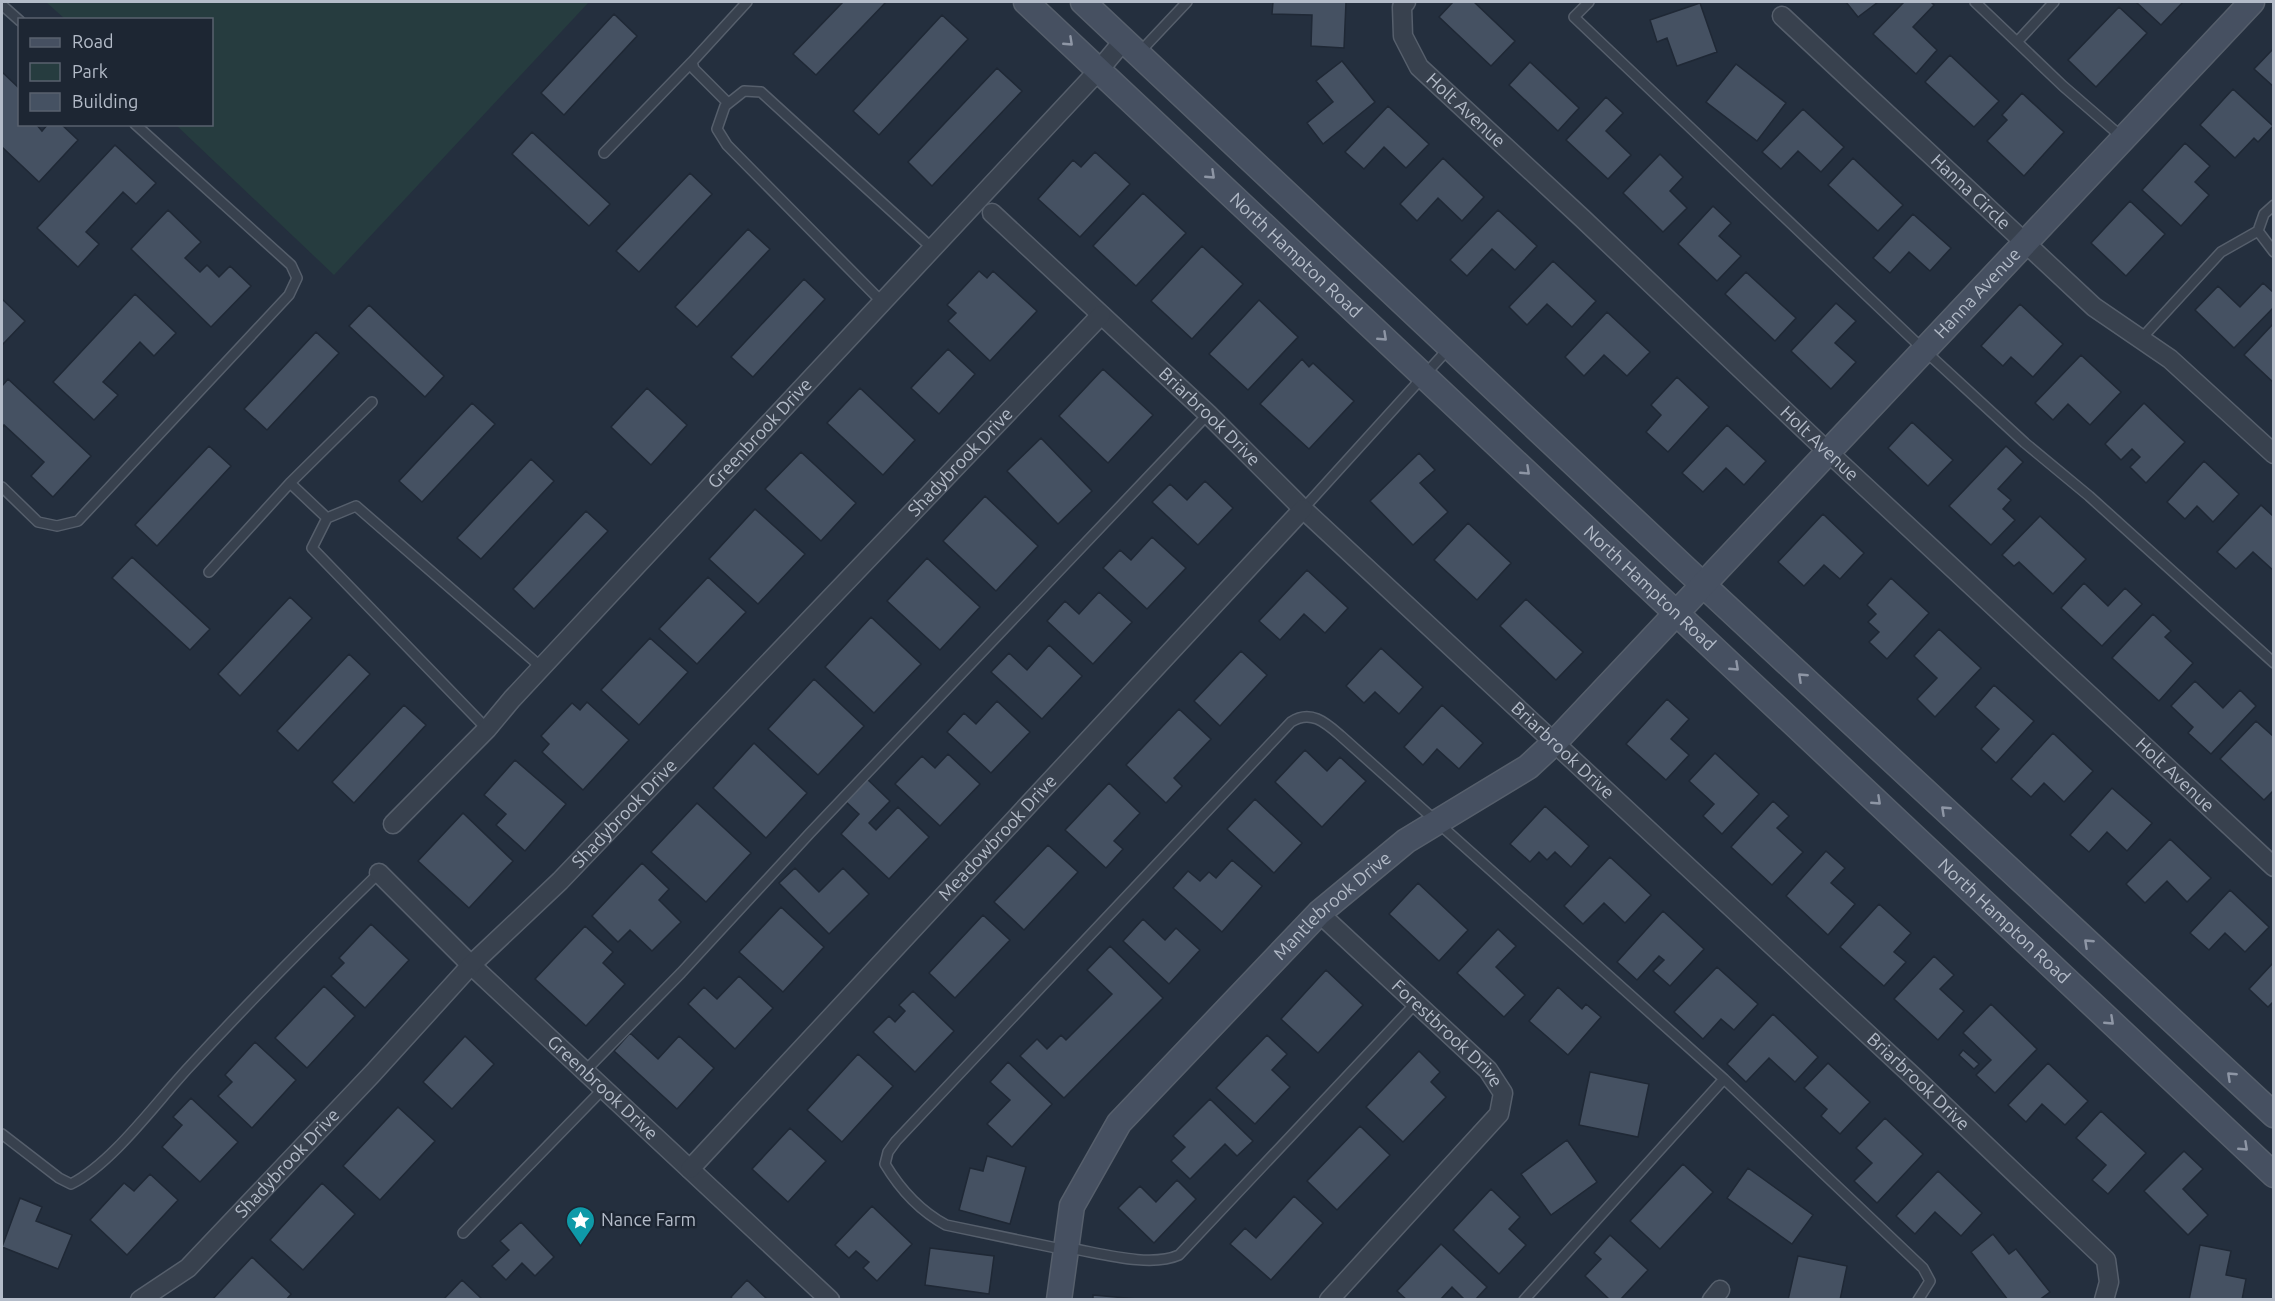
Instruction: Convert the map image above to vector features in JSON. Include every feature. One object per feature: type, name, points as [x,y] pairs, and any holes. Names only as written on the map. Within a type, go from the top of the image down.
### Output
[{"type":"main road","name":"North Hampton Road","points":[[1026,2],[2274,1175]]},
{"type":"main road","points":[[1083,2],[1703,585],[2274,1115]]},
{"type":"main road","name":"Hanna Avenue","points":[[1703,585],[2252,2]]},
{"type":"main road","name":"Mantlebrook Drive","points":[[1059,1299],[1072,1206],[1119,1123],[1320,913],[1406,841],[1528,767],[1555,742],[1703,585]]},
{"type":"street","name":"Holt Avenue","points":[[1406,2],[1402,7],[1403,36],[1419,67],[2274,867]]},
{"type":"street","name":"Hanna Circle","points":[[1782,16],[2094,307],[2170,359],[2274,454]]},
{"type":"street","name":"Greenbrook Drive","points":[[393,824],[487,729],[541,668],[1099,70],[1131,47]]},
{"type":"street","name":"Briarbrook Drive","points":[[992,213],[1208,414],[1303,509],[1917,1080],[2106,1260],[2109,1282],[2104,1299]]},
{"type":"street","name":"Shadybrook Drive","points":[[140,1299],[188,1268],[373,1073],[471,965],[560,881],[1101,315]]},
{"type":"street","name":"Meadowbrook Drive","points":[[690,1169],[1303,509]]},
{"type":"street","name":"Greenbrook Drive","points":[[379,873],[471,965],[830,1299]]},
{"type":"street","name":"Forestbrook Drive","points":[[1320,913],[1488,1070],[1503,1093],[1499,1114],[1329,1299]]},
{"type":"lane","points":[[604,153],[747,2]]},
{"type":"lane","points":[[1131,47],[1187,2]]},
{"type":"lane","points":[[1588,2],[1574,17],[1924,350],[2025,443],[2089,496],[2274,663]]},
{"type":"lane","points":[[1975,2],[2063,86],[2123,138]]},
{"type":"lane","points":[[2017,42],[2054,2]]},
{"type":"lane","points":[[2,5],[18,19]]},
{"type":"lane","points":[[692,62],[694,69],[728,103]]},
{"type":"lane","points":[[882,302],[727,145],[717,129],[724,106],[744,91],[760,92],[932,248]]},
{"type":"lane","points":[[2,487],[38,522],[57,526],[78,521],[289,295],[297,278],[291,264],[137,126]]},
{"type":"lane","points":[[2141,339],[2221,252],[2258,231],[2264,214],[2274,205]]},
{"type":"lane","points":[[2258,231],[2274,252]]},
{"type":"lane","points":[[1303,509],[1450,347]]},
{"type":"lane","points":[[209,572],[290,483],[372,402]]},
{"type":"lane","points":[[585,1071],[681,973],[810,833],[1208,414]]},
{"type":"lane","points":[[290,483],[327,518]]},
{"type":"lane","points":[[487,729],[312,548],[327,518],[356,506],[541,668]]},
{"type":"lane","points":[[1416,1003],[1179,1256],[1167,1261],[1145,1260],[1066,1248],[946,1225],[930,1217],[896,1183],[885,1164],[888,1152],[896,1141],[1292,722],[1299,717],[1321,719],[1724,1079],[1923,1268],[1930,1281],[1918,1299]]},
{"type":"lane","points":[[2,1134],[59,1179],[70,1184],[84,1177],[109,1156],[198,1057],[379,873]]},
{"type":"lane","points":[[1524,1299],[1724,1079]]},
{"type":"lane","points":[[463,1233],[604,1088]]},
{"type":"green space","points":[[46,2],[589,2],[334,275],[177,126],[213,126],[213,18],[64,18]]},
{"type":"building","points":[[843,2],[886,2],[816,75],[793,54]]},
{"type":"building","points":[[1273,2],[1346,2],[1344,48],[1311,46],[1312,15],[1272,14]]},
{"type":"building","points":[[1453,2],[1474,2],[1515,41],[1491,66],[1439,17]]},
{"type":"building","points":[[1846,2],[1878,2],[1858,17]]},
{"type":"building","points":[[1904,2],[1931,2],[1934,5],[1913,27],[1937,50],[1916,74],[1873,34]]},
{"type":"building","points":[[2136,2],[2183,2],[2161,25]]},
{"type":"building","points":[[1700,3],[1717,52],[1677,66],[1667,38],[1657,42],[1650,20]]},
{"type":"building","points":[[2119,7],[2147,33],[2096,87],[2068,60]]},
{"type":"building","points":[[614,14],[637,36],[564,115],[541,93]]},
{"type":"building","points":[[942,15],[968,39],[879,135],[853,111]]},
{"type":"building","points":[[2274,48],[2274,87],[2254,69]]},
{"type":"building","points":[[1950,55],[1999,101],[1974,127],[1925,82]]},
{"type":"building","points":[[1342,61],[1375,102],[1323,144],[1307,123],[1333,102],[1316,81]]},
{"type":"building","points":[[1530,62],[1579,108],[1558,131],[1509,85]]},
{"type":"building","points":[[1736,64],[1786,103],[1757,141],[1706,102]]},
{"type":"building","points":[[997,68],[1022,91],[932,186],[908,162]]},
{"type":"building","points":[[2,72],[18,87],[18,126],[38,126],[42,131],[46,126],[63,126],[78,140],[39,182],[2,147]]},
{"type":"building","points":[[2233,89],[2273,126],[2258,142],[2254,138],[2235,158],[2200,125]]},
{"type":"building","points":[[2022,93],[2064,132],[2024,176],[1987,141],[2007,120],[2002,115]]},
{"type":"building","points":[[1606,97],[1623,113],[1606,131],[1631,155],[1608,179],[1566,140]]},
{"type":"building","points":[[1388,106],[1429,144],[1406,168],[1384,147],[1364,169],[1345,152]]},
{"type":"building","points":[[1803,109],[1844,147],[1821,172],[1798,151],[1781,169],[1762,152]]},
{"type":"building","points":[[532,132],[610,204],[589,226],[512,154]]},
{"type":"building","points":[[2185,143],[2210,166],[2195,182],[2209,195],[2181,226],[2142,190]]},
{"type":"building","points":[[115,145],[156,183],[136,204],[123,192],[86,232],[99,244],[78,267],[37,228]]},
{"type":"building","points":[[1095,152],[1130,184],[1080,237],[1038,199],[1073,160],[1081,167]]},
{"type":"building","points":[[1660,154],[1683,177],[1670,191],[1687,208],[1663,232],[1623,193]]},
{"type":"building","points":[[1443,158],[1484,197],[1462,221],[1438,198],[1417,221],[1400,204]]},
{"type":"building","points":[[1853,158],[1903,205],[1878,231],[1828,185]]},
{"type":"building","points":[[690,173],[712,194],[639,272],[616,251]]},
{"type":"building","points":[[1143,193],[1186,233],[1136,286],[1093,246]]},
{"type":"building","points":[[2130,201],[2165,234],[2126,276],[2091,243]]},
{"type":"building","points":[[1713,206],[1731,223],[1719,236],[1741,256],[1717,281],[1678,244]]},
{"type":"building","points":[[168,210],[201,242],[185,258],[200,272],[207,265],[219,277],[230,266],[251,286],[211,327],[131,249]]},
{"type":"building","points":[[1498,210],[1537,246],[1515,270],[1492,249],[1467,276],[1450,260]]},
{"type":"building","points":[[1913,214],[1951,248],[1930,271],[1909,252],[1890,273],[1873,258]]},
{"type":"building","points":[[748,229],[770,249],[697,327],[675,307]]},
{"type":"building","points":[[1202,246],[1243,284],[1192,339],[1151,301]]},
{"type":"building","points":[[1553,261],[1596,301],[1572,327],[1547,304],[1527,325],[1509,307]]},
{"type":"building","points":[[979,271],[987,278],[993,271],[1037,311],[990,361],[948,321],[956,313],[947,305]]},
{"type":"building","points":[[1746,272],[1796,318],[1775,341],[1725,294]]},
{"type":"building","points":[[804,279],[825,299],[753,377],[731,357]]},
{"type":"building","points":[[2263,283],[2274,293],[2274,307],[2234,348],[2195,310],[2218,286],[2240,307]]},
{"type":"building","points":[[135,294],[176,333],[154,356],[140,342],[103,382],[118,395],[94,420],[53,382]]},
{"type":"building","points":[[2,299],[25,321],[3,344],[2,342]]},
{"type":"building","points":[[1259,300],[1298,337],[1248,390],[1209,354]]},
{"type":"building","points":[[1836,303],[1856,321],[1835,343],[1856,362],[1831,389],[1791,351]]},
{"type":"building","points":[[2020,304],[2063,344],[2033,377],[2011,357],[2003,366],[1981,346]]},
{"type":"building","points":[[369,305],[444,376],[425,397],[349,326]]},
{"type":"building","points":[[1607,312],[1650,352],[1627,376],[1604,355],[1584,376],[1565,357]]},
{"type":"building","points":[[2274,323],[2274,383],[2244,355]]},
{"type":"building","points":[[316,332],[339,353],[267,430],[244,409]]},
{"type":"building","points":[[948,349],[975,374],[939,414],[911,388]]},
{"type":"building","points":[[2081,355],[2121,392],[2090,425],[2068,404],[2053,420],[2035,403]]},
{"type":"building","points":[[1302,359],[1309,367],[1313,363],[1354,401],[1309,449],[1260,404]]},
{"type":"building","points":[[1103,369],[1153,415],[1108,463],[1059,416]]},
{"type":"building","points":[[1677,377],[1709,407],[1668,452],[1646,432],[1661,415],[1651,405]]},
{"type":"building","points":[[8,379],[91,456],[53,497],[31,476],[44,462],[4,425],[2,428],[2,386]]},
{"type":"building","points":[[647,388],[687,425],[651,465],[611,427]]},
{"type":"building","points":[[860,388],[915,440],[883,475],[827,423]]},
{"type":"building","points":[[472,403],[495,424],[422,502],[399,481]]},
{"type":"building","points":[[2144,403],[2185,442],[2146,483],[2130,467],[2140,457],[2132,449],[2121,460],[2105,444]]},
{"type":"building","points":[[1912,422],[1953,460],[1928,486],[1888,448]]},
{"type":"building","points":[[1727,425],[1766,461],[1744,485],[1726,468],[1703,492],[1682,473]]},
{"type":"building","points":[[1041,438],[1092,491],[1058,524],[1007,471]]},
{"type":"building","points":[[209,446],[231,466],[157,546],[135,525]]},
{"type":"building","points":[[2006,446],[2023,462],[1998,489],[2011,500],[2003,509],[2015,520],[1991,545],[1949,506]]},
{"type":"building","points":[[801,452],[856,503],[821,541],[765,489]]},
{"type":"building","points":[[1419,453],[1435,470],[1420,483],[1448,512],[1413,545],[1370,501]]},
{"type":"building","points":[[531,459],[554,481],[481,559],[457,538]]},
{"type":"building","points":[[2204,461],[2239,494],[2213,522],[2197,506],[2185,519],[2167,502]]},
{"type":"building","points":[[1205,481],[1233,508],[1198,545],[1152,502],[1170,484],[1187,500]]},
{"type":"building","points":[[985,496],[1038,546],[996,591],[943,541]]},
{"type":"building","points":[[2261,505],[2274,517],[2274,571],[2253,552],[2236,569],[2217,552]]},
{"type":"building","points":[[755,509],[805,554],[758,604],[709,559]]},
{"type":"building","points":[[586,511],[608,531],[534,609],[513,589]]},
{"type":"building","points":[[1823,514],[1864,553],[1840,579],[1824,565],[1804,586],[1778,562]]},
{"type":"building","points":[[2040,516],[2086,559],[2053,594],[2019,562],[2014,566],[2002,555]]},
{"type":"building","points":[[1468,523],[1511,563],[1477,600],[1434,560]]},
{"type":"building","points":[[1152,537],[1186,568],[1147,609],[1103,568],[1120,550],[1131,560]]},
{"type":"building","points":[[132,557],[210,629],[190,650],[112,578]]},
{"type":"building","points":[[927,558],[980,607],[940,650],[887,601]]},
{"type":"building","points":[[1307,570],[1348,608],[1325,633],[1304,614],[1280,640],[1259,621]]},
{"type":"building","points":[[708,577],[746,612],[697,664],[659,629]]},
{"type":"building","points":[[1891,578],[1929,613],[1887,659],[1869,642],[1879,632],[1868,622],[1876,614],[1867,605]]},
{"type":"building","points":[[2084,583],[2108,606],[2125,588],[2142,604],[2102,646],[2061,608]]},
{"type":"building","points":[[1099,592],[1132,622],[1093,664],[1047,621],[1065,601],[1079,614]]},
{"type":"building","points":[[290,597],[312,618],[240,696],[218,674]]},
{"type":"building","points":[[1526,599],[1583,652],[1556,680],[1500,626]]},
{"type":"building","points":[[2153,614],[2171,631],[2165,637],[2193,663],[2159,701],[2112,658]]},
{"type":"building","points":[[871,617],[921,664],[874,713],[825,667]]},
{"type":"building","points":[[1939,629],[1981,668],[1935,717],[1917,699],[1937,678],[1914,656]]},
{"type":"building","points":[[650,638],[688,672],[639,725],[601,690]]},
{"type":"building","points":[[1049,645],[1082,676],[1042,719],[991,672],[1009,653],[1027,670]]},
{"type":"building","points":[[1381,648],[1423,687],[1399,714],[1375,692],[1364,703],[1346,686]]},
{"type":"building","points":[[1241,651],[1267,675],[1220,726],[1194,701]]},
{"type":"building","points":[[349,654],[370,674],[298,751],[277,731]]},
{"type":"building","points":[[814,679],[864,726],[818,775],[768,729]]},
{"type":"building","points":[[2195,681],[2223,708],[2240,690],[2256,706],[2211,754],[2188,733],[2193,727],[2171,706]]},
{"type":"building","points":[[1994,685],[2034,721],[1996,763],[1981,749],[1999,729],[1975,707]]},
{"type":"building","points":[[1667,699],[1689,719],[1671,739],[1689,755],[1666,780],[1626,744]]},
{"type":"building","points":[[997,701],[1030,732],[991,773],[947,732],[964,713],[976,724]]},
{"type":"building","points":[[587,702],[629,740],[583,790],[542,752],[549,744],[541,736],[572,703],[580,710]]},
{"type":"building","points":[[404,705],[426,725],[354,803],[332,782]]},
{"type":"building","points":[[1442,705],[1483,743],[1459,769],[1437,749],[1423,765],[1404,747]]},
{"type":"building","points":[[1179,709],[1211,739],[1174,778],[1182,786],[1166,803],[1126,765]]},
{"type":"building","points":[[2256,721],[2274,737],[2274,790],[2264,800],[2220,759]]},
{"type":"building","points":[[2053,733],[2093,771],[2064,802],[2044,783],[2031,797],[2011,779]]},
{"type":"building","points":[[754,743],[807,793],[766,838],[713,788]]},
{"type":"building","points":[[1305,750],[1327,771],[1340,757],[1366,781],[1322,827],[1275,782]]},
{"type":"building","points":[[1715,753],[1759,794],[1722,834],[1703,816],[1714,804],[1689,781]]},
{"type":"building","points":[[948,754],[980,784],[940,826],[895,784],[922,756],[935,768]]},
{"type":"building","points":[[515,760],[566,804],[525,851],[496,825],[506,814],[484,795]]},
{"type":"building","points":[[866,778],[890,801],[869,823],[876,830],[898,807],[929,837],[889,879],[841,834],[859,814],[845,801]]},
{"type":"building","points":[[1109,783],[1140,813],[1114,841],[1123,849],[1106,868],[1065,830]]},
{"type":"building","points":[[2112,788],[2152,823],[2127,851],[2107,832],[2089,852],[2070,835]]},
{"type":"building","points":[[1255,799],[1302,843],[1274,873],[1227,829]]},
{"type":"building","points":[[1773,801],[1789,816],[1777,828],[1803,852],[1772,885],[1731,847]]},
{"type":"building","points":[[697,803],[751,853],[706,902],[651,852]]},
{"type":"building","points":[[1545,806],[1589,846],[1571,867],[1555,852],[1547,860],[1539,852],[1530,862],[1510,844]]},
{"type":"building","points":[[463,813],[513,861],[469,908],[418,861]]},
{"type":"building","points":[[2170,839],[2211,878],[2187,902],[2167,881],[2145,903],[2126,884]]},
{"type":"building","points":[[1048,845],[1078,872],[1024,930],[994,902]]},
{"type":"building","points":[[1826,851],[1845,868],[1831,883],[1855,904],[1828,935],[1786,896]]},
{"type":"building","points":[[1610,857],[1651,895],[1625,923],[1604,903],[1583,924],[1564,906]]},
{"type":"building","points":[[1232,860],[1262,886],[1222,932],[1173,888],[1188,871],[1200,881],[1209,872],[1216,878]]},
{"type":"building","points":[[642,863],[669,889],[659,900],[681,922],[652,951],[630,930],[618,942],[592,916]]},
{"type":"building","points":[[795,868],[819,892],[843,868],[869,894],[829,934],[779,883]]},
{"type":"building","points":[[1418,883],[1468,930],[1439,961],[1389,914]]},
{"type":"building","points":[[2230,890],[2269,927],[2245,952],[2225,933],[2209,950],[2190,933]]},
{"type":"building","points":[[1879,904],[1911,933],[1894,952],[1906,962],[1884,986],[1840,947]]},
{"type":"building","points":[[781,907],[824,947],[783,992],[739,952]]},
{"type":"building","points":[[1663,911],[1704,949],[1670,986],[1653,971],[1664,960],[1659,956],[1637,980],[1617,962]]},
{"type":"building","points":[[983,915],[1010,940],[955,998],[929,973]]},
{"type":"building","points":[[1143,919],[1165,940],[1176,928],[1200,950],[1169,984],[1123,941]]},
{"type":"building","points":[[371,924],[409,960],[365,1008],[331,976],[344,963],[339,958]]},
{"type":"building","points":[[585,926],[613,952],[603,963],[625,984],[586,1026],[535,979]]},
{"type":"building","points":[[1498,929],[1516,946],[1496,967],[1525,995],[1504,1017],[1457,973]]},
{"type":"building","points":[[1110,946],[1163,998],[1064,1098],[1020,1056],[1037,1039],[1047,1049],[1061,1035],[1066,1040],[1112,994],[1087,970]]},
{"type":"building","points":[[1934,956],[1954,975],[1940,989],[1964,1011],[1938,1040],[1894,999]]},
{"type":"building","points":[[2274,962],[2274,1001],[2268,1007],[2249,989]]},
{"type":"building","points":[[1717,967],[1758,1004],[1734,1030],[1721,1019],[1703,1039],[1674,1012]]},
{"type":"building","points":[[1326,970],[1363,1005],[1318,1053],[1281,1019]]},
{"type":"building","points":[[739,976],[773,1008],[735,1049],[688,1004],[704,987],[717,999]]},
{"type":"building","points":[[324,986],[355,1016],[307,1068],[275,1038]]},
{"type":"building","points":[[1558,987],[1582,1009],[1586,1004],[1601,1017],[1568,1055],[1529,1021]]},
{"type":"building","points":[[913,991],[954,1031],[915,1072],[873,1032],[889,1016],[895,1022],[905,1011],[899,1005]]},
{"type":"building","points":[[1991,1004],[2037,1049],[1995,1093],[1976,1075],[1991,1060],[1963,1033]]},
{"type":"building","points":[[1773,1014],[1818,1057],[1795,1082],[1769,1058],[1746,1082],[1727,1064]]},
{"type":"building","points":[[630,1033],[658,1059],[679,1036],[714,1068],[677,1109],[614,1051]]},
{"type":"building","points":[[1267,1035],[1287,1054],[1272,1070],[1290,1087],[1255,1124],[1216,1088]]},
{"type":"building","points":[[465,1036],[494,1064],[452,1109],[423,1082]]},
{"type":"building","points":[[255,1042],[296,1080],[252,1128],[218,1096],[232,1082],[225,1075]]},
{"type":"building","points":[[1963,1050],[1979,1064],[1974,1069],[1959,1055]]},
{"type":"building","points":[[1419,1051],[1440,1072],[1431,1082],[1446,1097],[1403,1142],[1366,1107]]},
{"type":"building","points":[[858,1054],[893,1086],[842,1142],[807,1110]]},
{"type":"building","points":[[1008,1062],[1052,1104],[1012,1147],[987,1124],[1010,1100],[990,1082]]},
{"type":"building","points":[[1828,1063],[1870,1102],[1840,1134],[1821,1116],[1827,1109],[1804,1088]]},
{"type":"building","points":[[2048,1063],[2088,1101],[2065,1125],[2042,1104],[2026,1122],[2008,1105]]},
{"type":"building","points":[[1590,1072],[1649,1084],[1638,1137],[1579,1125]]},
{"type":"building","points":[[191,1098],[238,1142],[200,1182],[162,1147],[182,1125],[173,1117]]},
{"type":"building","points":[[1210,1099],[1253,1141],[1237,1156],[1225,1144],[1190,1179],[1171,1161],[1185,1147],[1173,1136]]},
{"type":"building","points":[[398,1107],[435,1141],[380,1200],[343,1166]]},
{"type":"building","points":[[2101,1111],[2146,1153],[2108,1194],[2092,1180],[2106,1165],[2076,1138]]},
{"type":"building","points":[[1885,1118],[1923,1154],[1877,1203],[1854,1181],[1872,1163],[1856,1148]]},
{"type":"building","points":[[1360,1126],[1390,1155],[1337,1210],[1307,1181]]},
{"type":"building","points":[[790,1128],[826,1161],[788,1202],[752,1169]]},
{"type":"building","points":[[1567,1140],[1597,1182],[1551,1215],[1521,1174]]},
{"type":"building","points":[[2184,1151],[2203,1169],[2183,1189],[2208,1215],[2188,1235],[2144,1191]]},
{"type":"building","points":[[987,1156],[1026,1167],[1010,1224],[959,1210],[970,1168],[983,1171]]},
{"type":"building","points":[[1683,1164],[1713,1192],[1660,1249],[1630,1221]]},
{"type":"building","points":[[1748,1168],[1813,1215],[1792,1244],[1727,1198]]},
{"type":"building","points":[[1938,1171],[1982,1213],[1961,1236],[1935,1212],[1915,1234],[1896,1216]]},
{"type":"building","points":[[150,1174],[178,1200],[127,1255],[90,1220],[124,1183],[134,1191]]},
{"type":"building","points":[[1177,1180],[1196,1199],[1154,1243],[1118,1208],[1140,1186],[1156,1202]]},
{"type":"building","points":[[322,1183],[355,1214],[303,1270],[270,1240]]},
{"type":"building","points":[[1491,1189],[1520,1217],[1509,1229],[1526,1245],[1499,1274],[1453,1230]]},
{"type":"building","points":[[1294,1196],[1323,1223],[1271,1280],[1230,1244],[1245,1228],[1256,1238]]},
{"type":"building","points":[[20,1198],[42,1207],[36,1221],[72,1235],[58,1269],[2,1247]]},
{"type":"building","points":[[872,1206],[912,1244],[877,1281],[863,1268],[869,1262],[856,1251],[849,1258],[835,1245]]},
{"type":"building","points":[[521,1222],[554,1257],[535,1276],[522,1263],[506,1280],[492,1266],[509,1250],[500,1241]]},
{"type":"building","points":[[1993,1234],[2009,1254],[2016,1249],[2050,1292],[2039,1300],[2008,1300],[1971,1252]]},
{"type":"building","points":[[1610,1235],[1648,1270],[1620,1300],[1610,1300],[1585,1276],[1601,1259],[1594,1253]]},
{"type":"building","points":[[1441,1244],[1487,1287],[1475,1300],[1465,1300],[1452,1287],[1440,1300],[1407,1300],[1397,1291]]},
{"type":"building","points":[[2200,1245],[2231,1251],[2226,1275],[2246,1279],[2242,1300],[2189,1300]]},
{"type":"building","points":[[930,1248],[994,1256],[989,1294],[925,1285]]},
{"type":"building","points":[[1798,1256],[1847,1266],[1840,1300],[1788,1300]]},
{"type":"building","points":[[252,1257],[291,1294],[286,1300],[212,1300]]},
{"type":"building","points":[[462,1280],[483,1300],[443,1300]]},
{"type":"building","points":[[747,1280],[768,1300],[733,1300],[731,1297]]},
{"type":"building","points":[[1093,1295],[1148,1300],[1093,1300]]},
{"type":"place","name":"Nance Farm","points":[[580,1246]]}]
